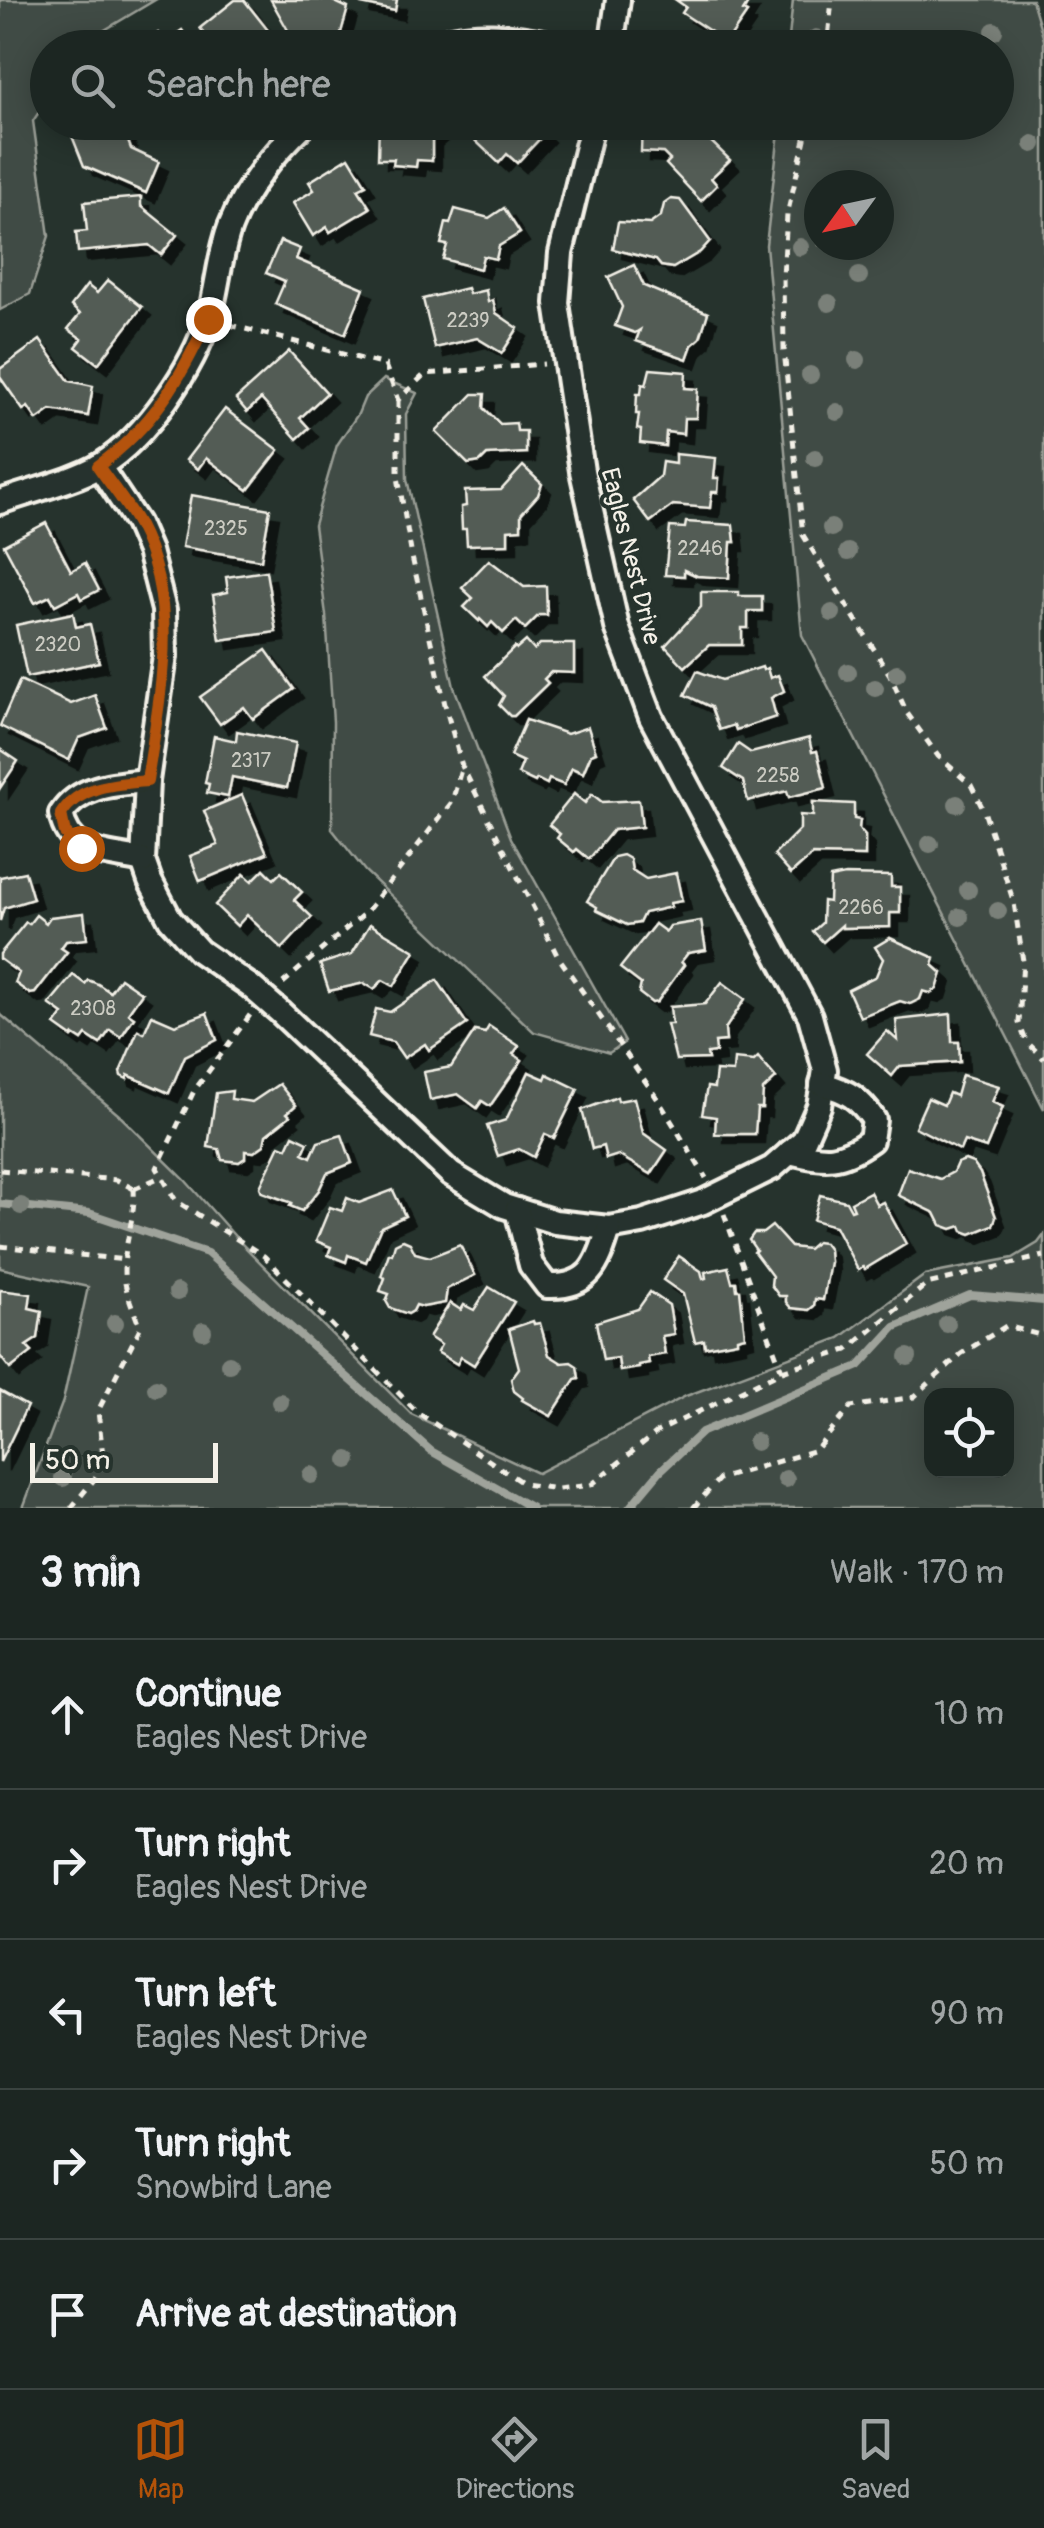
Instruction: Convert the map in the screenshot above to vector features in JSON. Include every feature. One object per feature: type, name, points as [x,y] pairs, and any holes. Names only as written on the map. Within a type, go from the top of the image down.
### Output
[{"type":"street","points":[[614,30],[618,0]]},
{"type":"street","points":[[0,502],[98,466],[151,418],[184,371],[208,319],[228,230],[245,195],[287,140]]},
{"type":"street","name":"Eagles Nest Drive","points":[[98,466],[137,522],[149,550],[164,610],[165,656],[147,781],[143,860],[170,919],[199,951],[264,997],[451,1174],[504,1206],[554,1222],[609,1228],[642,1222],[717,1196],[772,1168],[804,1140],[819,1106],[825,1070],[810,1016],[651,717],[618,627],[582,471],[557,303],[560,253],[589,140]]},
{"type":"street","points":[[143,860],[81,848],[65,833],[61,814],[79,794],[112,784],[147,781]]},
{"type":"street","points":[[790,1152],[819,1159],[850,1155],[870,1140],[874,1120],[860,1099],[846,1090],[822,1084]]},
{"type":"street","points":[[517,1210],[531,1265],[547,1286],[570,1288],[584,1279],[600,1254],[609,1228]]},
{"type":"path","points":[[829,30],[832,0]]},
{"type":"path","points":[[804,140],[787,214],[783,276],[784,350],[803,535],[890,675],[907,713],[938,756],[971,785],[984,811],[1014,903],[1023,961],[1019,1023],[1026,1041],[1044,1059]]},
{"type":"path","points":[[208,319],[385,365],[398,400],[398,477],[412,557],[462,766],[557,955],[660,1101],[717,1196],[782,1371]]},
{"type":"path","points":[[398,400],[425,374],[566,362]]},
{"type":"path","points":[[462,766],[452,802],[367,911],[264,997],[194,1090],[157,1168],[176,1200],[264,1256],[417,1412],[524,1484],[558,1489],[591,1485],[657,1432],[782,1371],[847,1350],[927,1284],[1044,1256]]},
{"type":"path","points":[[0,1170],[117,1180],[134,1188],[162,1176]]},
{"type":"path","points":[[71,1508],[97,1476],[103,1456],[98,1411],[140,1328],[125,1282],[125,1260],[136,1210],[134,1188]]},
{"type":"path","points":[[0,1246],[125,1260]]},
{"type":"path","points":[[692,1508],[720,1479],[816,1450],[851,1407],[914,1398],[961,1354],[1006,1326],[1044,1336]]},
{"type":"shaded area","points":[[0,0],[155,0],[105,30],[30,30],[30,140],[36,140],[49,236],[30,294],[0,310]]},
{"type":"shaded area","points":[[793,0],[1032,0],[1044,40],[1044,1109],[802,635],[766,245],[778,140],[1014,140],[1014,30],[790,30]]},
{"type":"shaded area","points":[[384,379],[417,393],[406,414],[407,479],[454,687],[511,838],[625,1042],[609,1053],[534,1032],[365,871],[332,829],[333,722],[326,615],[314,525],[337,445],[365,397]]},
{"type":"shaded area","points":[[0,1014],[119,1115],[411,1414],[537,1473],[686,1396],[840,1338],[925,1275],[1013,1258],[1044,1235],[1044,1508],[23,1508],[63,1401],[88,1287],[0,1268]]},
{"type":"building","points":[[235,0],[244,0],[268,30],[202,30]]},
{"type":"building","points":[[271,0],[331,0],[348,8],[342,30],[288,30]]},
{"type":"building","points":[[362,0],[397,0],[395,11],[361,4]]},
{"type":"building","points":[[676,0],[750,0],[743,11],[747,13],[735,30],[708,30],[682,13],[686,7]]},
{"type":"building","points":[[74,140],[128,140],[131,149],[159,162],[146,193],[84,166]]},
{"type":"building","points":[[379,140],[432,140],[432,161],[417,160],[416,167],[393,165],[394,159],[378,159]]},
{"type":"building","points":[[475,140],[538,140],[517,163],[507,154],[499,163]]},
{"type":"building","points":[[641,140],[709,140],[730,160],[711,178],[717,185],[701,201],[666,164],[670,160],[663,153],[641,152]]},
{"type":"building","points":[[349,157],[366,185],[358,189],[370,208],[330,232],[327,227],[313,236],[293,203],[314,190],[309,182]]},
{"type":"building","points":[[141,197],[141,206],[177,235],[161,255],[149,245],[78,252],[76,232],[87,231],[84,202]]},
{"type":"building","points":[[671,199],[680,200],[710,241],[700,252],[673,268],[613,249],[618,222],[650,224],[661,216],[664,204]]},
{"type":"building","points":[[504,208],[520,233],[499,246],[496,259],[483,256],[480,269],[443,259],[447,245],[441,244],[446,223],[450,224],[455,209],[489,218]]},
{"type":"building","points":[[280,241],[300,249],[296,259],[364,288],[345,334],[275,304],[285,281],[266,273]]},
{"type":"building","points":[[634,265],[644,286],[708,313],[700,338],[692,345],[687,359],[636,341],[640,330],[635,333],[615,326],[622,307],[608,277]]},
{"type":"building","points":[[108,280],[142,307],[98,364],[76,347],[82,339],[68,329],[80,314],[71,306],[87,285],[97,293]]},
{"type":"building","points":[[467,288],[469,294],[486,290],[496,313],[518,328],[502,353],[477,338],[435,348],[423,299]]},
{"type":"building","points":[[40,340],[69,381],[93,386],[88,416],[51,410],[37,420],[28,407],[23,410],[0,377],[0,369]]},
{"type":"building","points":[[289,351],[327,393],[300,418],[309,428],[297,439],[261,399],[247,412],[236,399]]},
{"type":"building","points":[[650,369],[686,372],[685,388],[698,389],[696,418],[684,418],[683,434],[666,432],[665,446],[640,443],[641,430],[637,429],[637,394],[641,394],[642,384],[646,385]]},
{"type":"building","points":[[473,394],[485,394],[484,408],[500,424],[516,423],[517,431],[526,431],[526,453],[487,455],[480,462],[468,464],[436,432]]},
{"type":"building","points":[[225,409],[279,450],[248,490],[206,458],[198,469],[186,460]]},
{"type":"building","points":[[675,454],[716,458],[714,478],[719,478],[718,492],[712,492],[710,508],[673,505],[650,522],[633,500],[660,476],[662,462],[675,464]]},
{"type":"building","points":[[523,466],[542,484],[538,495],[521,514],[521,529],[508,530],[508,544],[467,545],[461,507],[466,506],[465,491],[501,490]]},
{"type":"building","points":[[191,495],[270,509],[261,560],[182,547]]},
{"type":"building","points":[[686,522],[733,525],[735,542],[731,542],[729,578],[697,576],[684,570],[684,576],[665,575],[670,527],[685,528]]},
{"type":"building","points":[[46,523],[71,571],[85,563],[99,590],[81,599],[78,593],[55,605],[50,596],[35,603],[4,545]]},
{"type":"building","points":[[489,560],[524,587],[546,586],[547,615],[539,615],[525,629],[516,620],[503,633],[492,622],[488,627],[479,621],[464,607],[473,598],[462,588]]},
{"type":"building","points":[[266,571],[276,632],[220,640],[213,595],[228,592],[226,577]]},
{"type":"building","points":[[701,592],[762,596],[762,611],[748,611],[742,645],[709,645],[685,667],[665,646],[701,607]]},
{"type":"building","points":[[73,613],[76,627],[90,624],[99,662],[27,677],[16,625]]},
{"type":"building","points":[[526,641],[534,650],[540,644],[574,644],[574,673],[551,672],[544,679],[548,683],[510,716],[499,705],[504,696],[485,676]]},
{"type":"building","points":[[266,650],[294,689],[253,719],[244,707],[220,724],[200,697]]},
{"type":"building","points":[[767,668],[770,678],[778,675],[784,691],[771,698],[776,717],[736,730],[734,725],[719,730],[711,707],[685,695],[697,671],[722,680]]},
{"type":"building","points":[[20,680],[71,704],[95,695],[107,728],[79,738],[69,760],[0,726]]},
{"type":"building","points":[[526,720],[567,734],[588,727],[596,752],[591,754],[583,773],[572,768],[564,785],[549,779],[547,784],[537,779],[535,782],[518,774],[523,762],[510,756]]},
{"type":"building","points":[[237,731],[296,743],[287,788],[232,777],[228,797],[207,793],[209,784],[205,783],[214,736],[236,741]]},
{"type":"building","points":[[809,738],[812,752],[817,751],[826,788],[789,797],[787,791],[748,801],[743,781],[723,768],[738,744],[751,753]]},
{"type":"building","points":[[0,749],[18,761],[0,788]]},
{"type":"building","points":[[574,794],[585,803],[592,794],[602,802],[639,800],[642,827],[613,830],[589,859],[577,849],[574,852],[549,825]]},
{"type":"building","points":[[242,795],[267,853],[200,881],[190,856],[218,845],[204,811]]},
{"type":"building","points":[[813,802],[854,804],[854,819],[860,820],[859,829],[865,836],[865,856],[812,855],[791,874],[774,855],[800,829],[800,815],[813,816]]},
{"type":"building","points":[[623,855],[630,859],[632,870],[646,879],[676,873],[682,901],[644,913],[639,923],[627,925],[596,910],[587,901],[614,857]]},
{"type":"building","points":[[264,869],[274,879],[281,872],[302,892],[294,900],[312,917],[282,949],[247,915],[237,926],[215,905],[244,874],[252,881]]},
{"type":"building","points":[[25,872],[33,899],[4,908],[0,921],[0,877]]},
{"type":"building","points":[[891,876],[891,887],[900,887],[900,913],[890,913],[890,927],[842,925],[823,942],[813,931],[822,923],[823,901],[829,902],[830,878]]},
{"type":"building","points":[[84,913],[87,939],[66,941],[61,948],[67,952],[35,993],[30,994],[15,983],[19,973],[0,959],[0,954],[26,922],[29,924],[36,915],[46,923],[50,917]]},
{"type":"building","points":[[701,921],[706,950],[688,953],[681,962],[684,965],[657,1002],[652,1003],[639,993],[641,984],[620,968],[655,924],[666,932],[670,926]]},
{"type":"building","points":[[370,924],[415,951],[394,986],[383,980],[374,989],[364,983],[329,991],[320,964],[352,954]]},
{"type":"building","points":[[890,938],[935,958],[933,965],[942,973],[937,989],[923,991],[920,999],[910,1004],[900,1001],[860,1017],[848,990],[876,976],[883,959],[875,947]]},
{"type":"building","points":[[73,975],[85,984],[88,980],[110,992],[120,978],[142,993],[128,1013],[134,1017],[121,1037],[110,1030],[100,1044],[86,1035],[82,1040],[72,1037],[55,1025],[63,1014],[49,1004]]},
{"type":"building","points":[[437,980],[467,1024],[429,1050],[425,1044],[404,1058],[393,1042],[369,1036],[376,1009],[390,1012]]},
{"type":"building","points":[[722,982],[745,999],[725,1029],[726,1041],[715,1042],[716,1052],[707,1053],[708,1059],[676,1060],[667,1024],[672,1024],[670,1007],[705,1004]]},
{"type":"building","points":[[207,1013],[217,1040],[185,1056],[169,1093],[128,1075],[127,1079],[121,1076],[138,1030],[144,1033],[152,1015],[175,1025]]},
{"type":"building","points":[[951,1014],[952,1042],[959,1042],[960,1062],[900,1066],[892,1076],[867,1054],[887,1031],[898,1041],[896,1020]]},
{"type":"building","points":[[489,1026],[519,1046],[513,1054],[522,1060],[490,1106],[482,1101],[477,1108],[458,1094],[430,1100],[424,1072],[451,1067],[475,1031],[485,1033]]},
{"type":"building","points":[[758,1057],[776,1078],[763,1090],[755,1134],[715,1134],[716,1117],[702,1115],[707,1087],[714,1088],[716,1071],[733,1072],[734,1059],[754,1061]]},
{"type":"building","points":[[529,1072],[545,1079],[547,1074],[578,1089],[554,1138],[545,1134],[534,1157],[519,1149],[498,1156],[487,1126],[506,1120]]},
{"type":"building","points":[[962,1075],[999,1086],[992,1102],[1003,1107],[986,1148],[964,1141],[960,1150],[915,1127],[928,1098],[944,1105],[949,1093],[956,1096]]},
{"type":"building","points":[[279,1084],[296,1105],[287,1113],[290,1116],[266,1135],[264,1145],[254,1152],[245,1151],[245,1158],[239,1162],[222,1160],[219,1149],[208,1147],[216,1093],[232,1091],[231,1099],[252,1102]]},
{"type":"building","points":[[617,1097],[618,1101],[634,1098],[643,1133],[667,1150],[651,1174],[618,1155],[606,1159],[603,1146],[592,1149],[582,1110]]},
{"type":"building","points":[[293,1135],[308,1142],[303,1153],[311,1157],[318,1142],[342,1135],[352,1163],[327,1173],[302,1211],[262,1192],[260,1187],[280,1145],[287,1148]]},
{"type":"building","points":[[965,1160],[980,1173],[996,1217],[993,1225],[971,1234],[961,1226],[952,1229],[941,1225],[935,1213],[898,1195],[908,1168],[940,1179]]},
{"type":"building","points":[[393,1190],[405,1216],[381,1227],[366,1262],[348,1255],[346,1262],[328,1255],[331,1247],[316,1241],[330,1207],[342,1211],[347,1198],[359,1203]]},
{"type":"building","points":[[870,1192],[877,1205],[883,1202],[906,1244],[858,1270],[835,1226],[813,1220],[820,1195],[846,1201],[851,1210],[851,1202]]},
{"type":"building","points":[[772,1226],[791,1247],[808,1249],[816,1242],[824,1243],[829,1250],[823,1300],[815,1299],[809,1310],[791,1308],[786,1296],[779,1296],[771,1285],[772,1276],[754,1252],[749,1240],[754,1233],[763,1233]]},
{"type":"building","points":[[403,1240],[410,1243],[415,1253],[430,1257],[460,1245],[475,1275],[447,1289],[445,1303],[416,1305],[408,1314],[390,1308],[386,1301],[389,1294],[380,1291],[385,1278],[381,1276],[389,1253]]},
{"type":"building","points":[[679,1256],[701,1271],[703,1279],[705,1272],[728,1267],[732,1282],[740,1290],[745,1336],[705,1347],[704,1340],[695,1342],[683,1294],[663,1280]]},
{"type":"building","points":[[489,1287],[514,1302],[474,1365],[461,1357],[457,1364],[437,1352],[441,1345],[429,1337],[450,1303],[461,1310],[464,1305],[474,1310]]},
{"type":"building","points":[[0,1290],[31,1294],[29,1308],[42,1311],[38,1338],[26,1346],[32,1352],[10,1369],[0,1356]]},
{"type":"building","points":[[650,1292],[669,1305],[674,1334],[662,1336],[665,1354],[648,1357],[649,1363],[639,1368],[620,1371],[618,1358],[603,1360],[596,1322],[638,1309]]},
{"type":"building","points":[[533,1321],[540,1323],[549,1355],[577,1366],[579,1378],[551,1416],[522,1400],[511,1379],[519,1368],[509,1329]]},
{"type":"building","points":[[0,1391],[27,1406],[0,1462]]},
{"type":"waterway","points":[[0,1204],[89,1213],[207,1253],[431,1451],[532,1508]]},
{"type":"waterway","points":[[629,1508],[660,1471],[702,1432],[859,1366],[895,1327],[970,1295],[1044,1301]]},
{"type":"route","points":[[81,848],[65,833],[61,814],[69,802],[79,794],[112,784],[147,781],[165,656],[164,610],[149,550],[137,522],[98,466],[151,418],[184,371],[208,319]]}]
